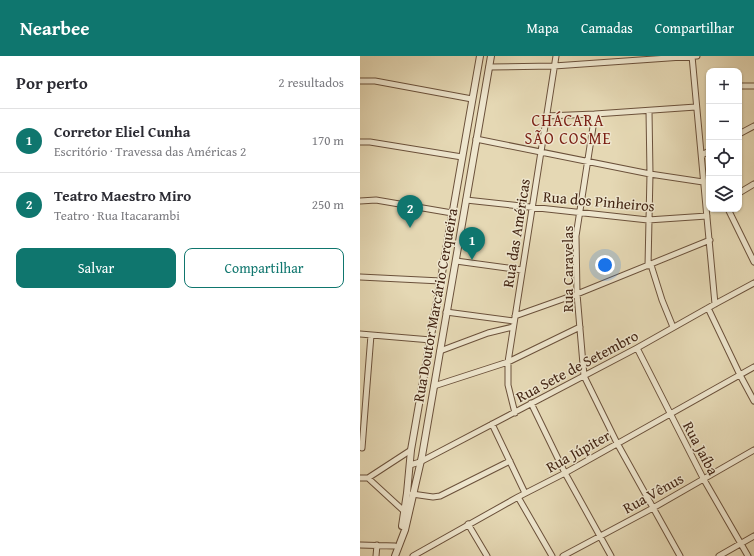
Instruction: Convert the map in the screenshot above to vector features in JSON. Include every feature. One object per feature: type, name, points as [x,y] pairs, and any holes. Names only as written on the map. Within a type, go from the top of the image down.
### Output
[{"type":"street","name":"Rua Doutor Marcário Cerqueira","points":[[391,556],[405,512],[411,450],[480,56]]},
{"type":"street","name":"Rua Doutor Marcário Cerqueira","points":[[395,556],[405,530],[420,462],[491,56]]},
{"type":"street","name":"Rua das Américas","points":[[515,413],[508,385],[508,362],[556,56]]},
{"type":"street","points":[[608,56],[610,63]]},
{"type":"street","points":[[692,56],[702,155],[703,182],[706,197]]},
{"type":"street","points":[[489,67],[554,66],[698,56]]},
{"type":"street","points":[[360,81],[375,81],[472,99]]},
{"type":"street","points":[[742,86],[754,86]]},
{"type":"street","points":[[546,116],[696,107]]},
{"type":"street","points":[[649,110],[650,174],[648,220],[650,265],[673,327]]},
{"type":"street","name":"Rua Caravelas","points":[[584,376],[577,294],[576,236],[595,114]]},
{"type":"street","points":[[742,132],[754,126]]},
{"type":"street","points":[[476,139],[650,174],[703,182]]},
{"type":"street","points":[[360,142],[370,142],[462,156]]},
{"type":"street","points":[[702,155],[706,153]]},
{"type":"street","points":[[742,191],[754,184]]},
{"type":"street","points":[[360,202],[376,200],[452,213]]},
{"type":"street","name":"Rua dos Pinheiros","points":[[466,200],[648,220],[707,216]]},
{"type":"street","points":[[707,212],[715,304]]},
{"type":"street","points":[[729,212],[754,262]]},
{"type":"street","points":[[446,312],[515,318],[710,240]]},
{"type":"street","points":[[445,252],[447,256],[450,257],[457,254]]},
{"type":"street","points":[[456,261],[522,270]]},
{"type":"street","points":[[443,267],[454,271]]},
{"type":"street","points":[[360,277],[441,281]]},
{"type":"street","name":"Rua Sete de Setembro","points":[[410,465],[420,462],[515,413],[754,284]]},
{"type":"street","points":[[708,308],[754,401]]},
{"type":"street","points":[[440,351],[488,333],[513,327]]},
{"type":"street","points":[[434,386],[508,362],[580,327]]},
{"type":"street","points":[[360,334],[431,340]]},
{"type":"street","points":[[362,448],[370,335]]},
{"type":"street","name":"Rua Jaíba","points":[[637,348],[669,414],[703,478],[748,556]]},
{"type":"street","name":"Rua Júpiter","points":[[413,556],[468,524],[565,473],[754,367]]},
{"type":"street","points":[[584,376],[617,443],[680,556]]},
{"type":"street","points":[[531,404],[565,473],[611,556]]},
{"type":"street","points":[[492,424],[525,493]]},
{"type":"street","points":[[360,478],[368,478],[411,450]]},
{"type":"street","name":"Rua Vênus","points":[[563,556],[653,508],[754,450]]},
{"type":"street","points":[[412,494],[429,497],[440,496],[510,461]]},
{"type":"street","points":[[368,478],[405,512]]},
{"type":"street","points":[[518,497],[552,556]]},
{"type":"street","points":[[468,524],[487,556]]},
{"type":"street","points":[[719,556],[754,536]]},
{"type":"street","points":[[360,545],[395,546]]},
{"type":"street","points":[[376,556],[377,545]]},
{"type":"place","name":"Teatro Maestro Miro","points":[[410,228]]},
{"type":"place","name":"Corretor Eliel Cunha","points":[[472,260]]},
{"type":"district","name":"CHÁCARA SÃO COSME","points":[[568,129]]}]
